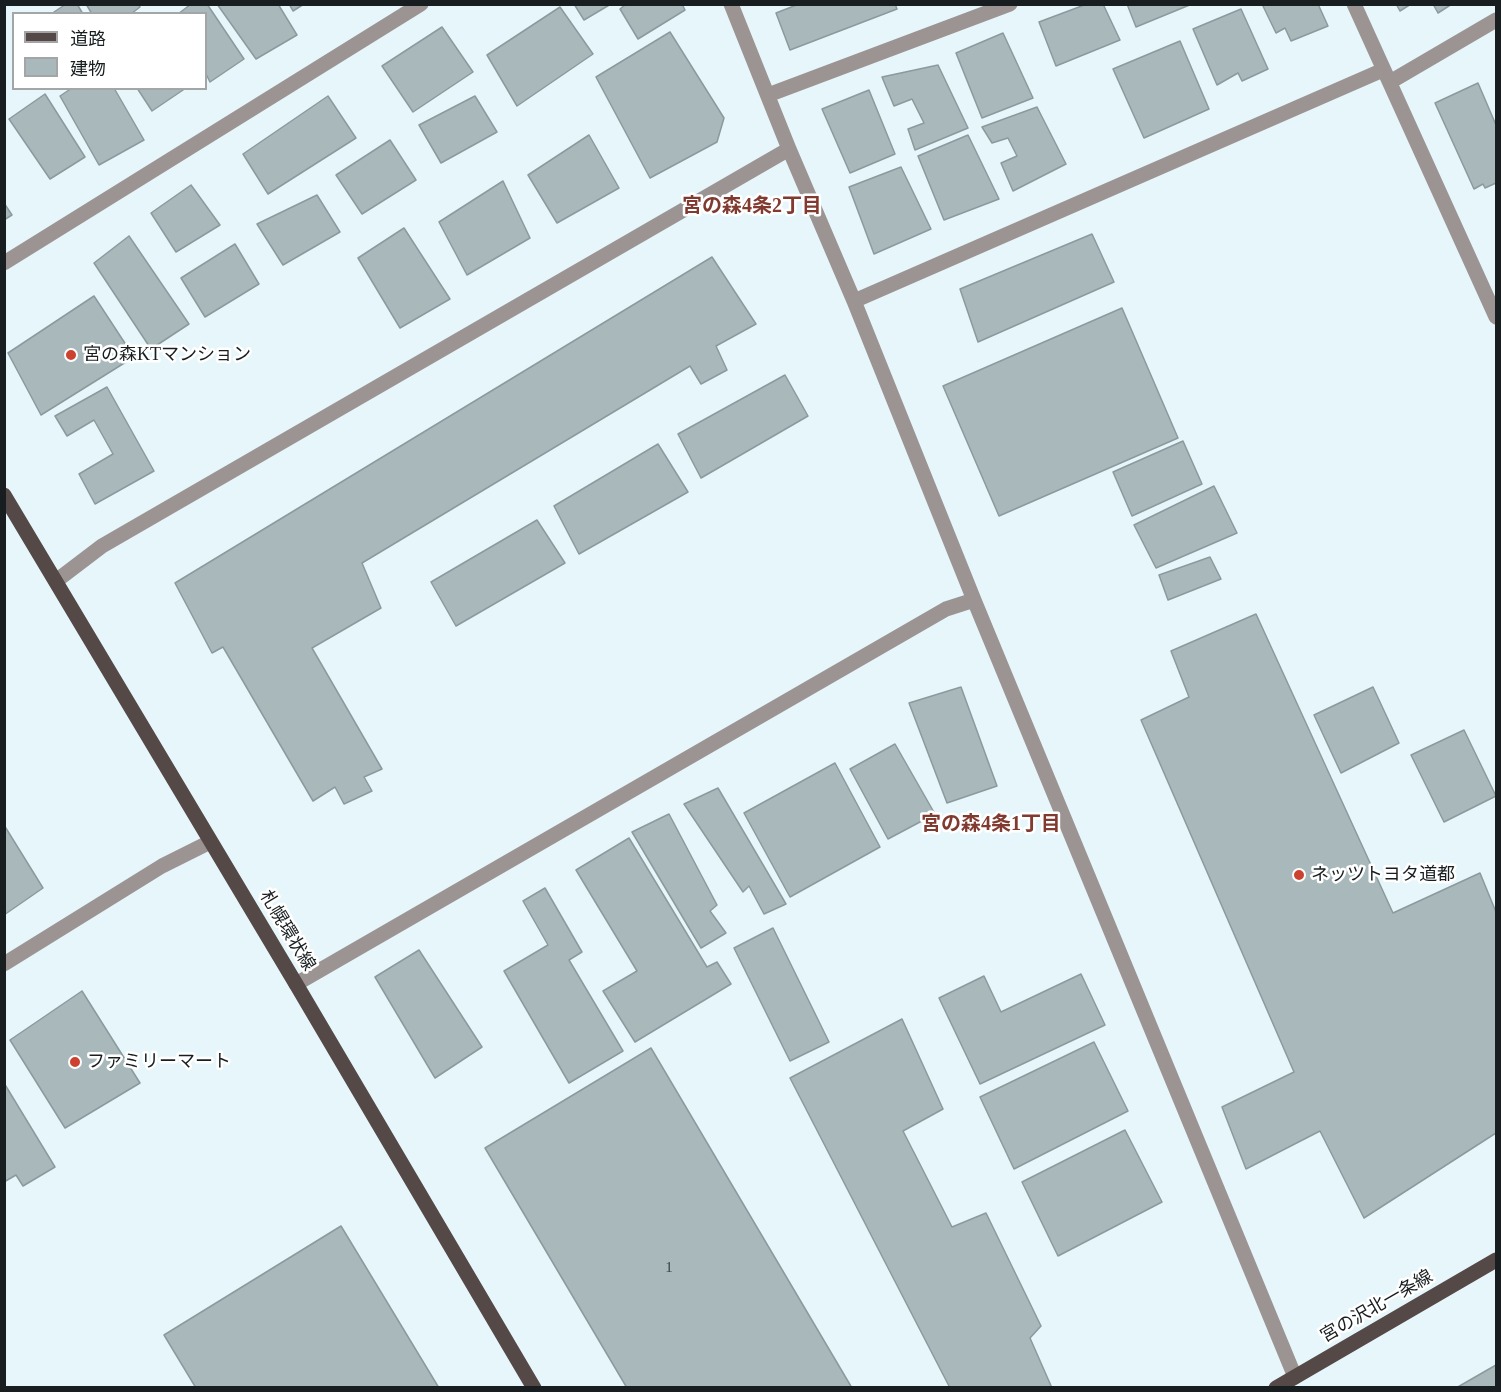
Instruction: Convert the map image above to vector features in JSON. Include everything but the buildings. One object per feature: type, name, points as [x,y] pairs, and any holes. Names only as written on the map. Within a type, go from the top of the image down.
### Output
[{"type":"main road","name":"札幌環状線","points":[[4,495],[534,1388]]},
{"type":"main road","name":"宮の沢北一条線","points":[[1276,1388],[1497,1260]]},
{"type":"street","points":[[4,263],[421,4]]},
{"type":"street","points":[[731,4],[1295,1377]]},
{"type":"street","points":[[768,95],[1010,4]]},
{"type":"street","points":[[1354,4],[1497,317]]},
{"type":"street","points":[[854,301],[1386,76],[1497,20]]},
{"type":"street","points":[[56,582],[102,546],[789,149]]},
{"type":"street","points":[[296,984],[946,609],[974,600]]},
{"type":"street","points":[[4,964],[162,866],[210,842]]},
{"type":"place","name":"宮の森KTマンション","points":[[71,355]]},
{"type":"place","name":"ネッツトヨタ道都","points":[[1299,875]]},
{"type":"place","name":"ファミリーマート","points":[[75,1062]]},
{"type":"district","name":"宮の森4条2丁目","points":[[752,207]]},
{"type":"district","name":"宮の森4条1丁目","points":[[991,825]]}]
